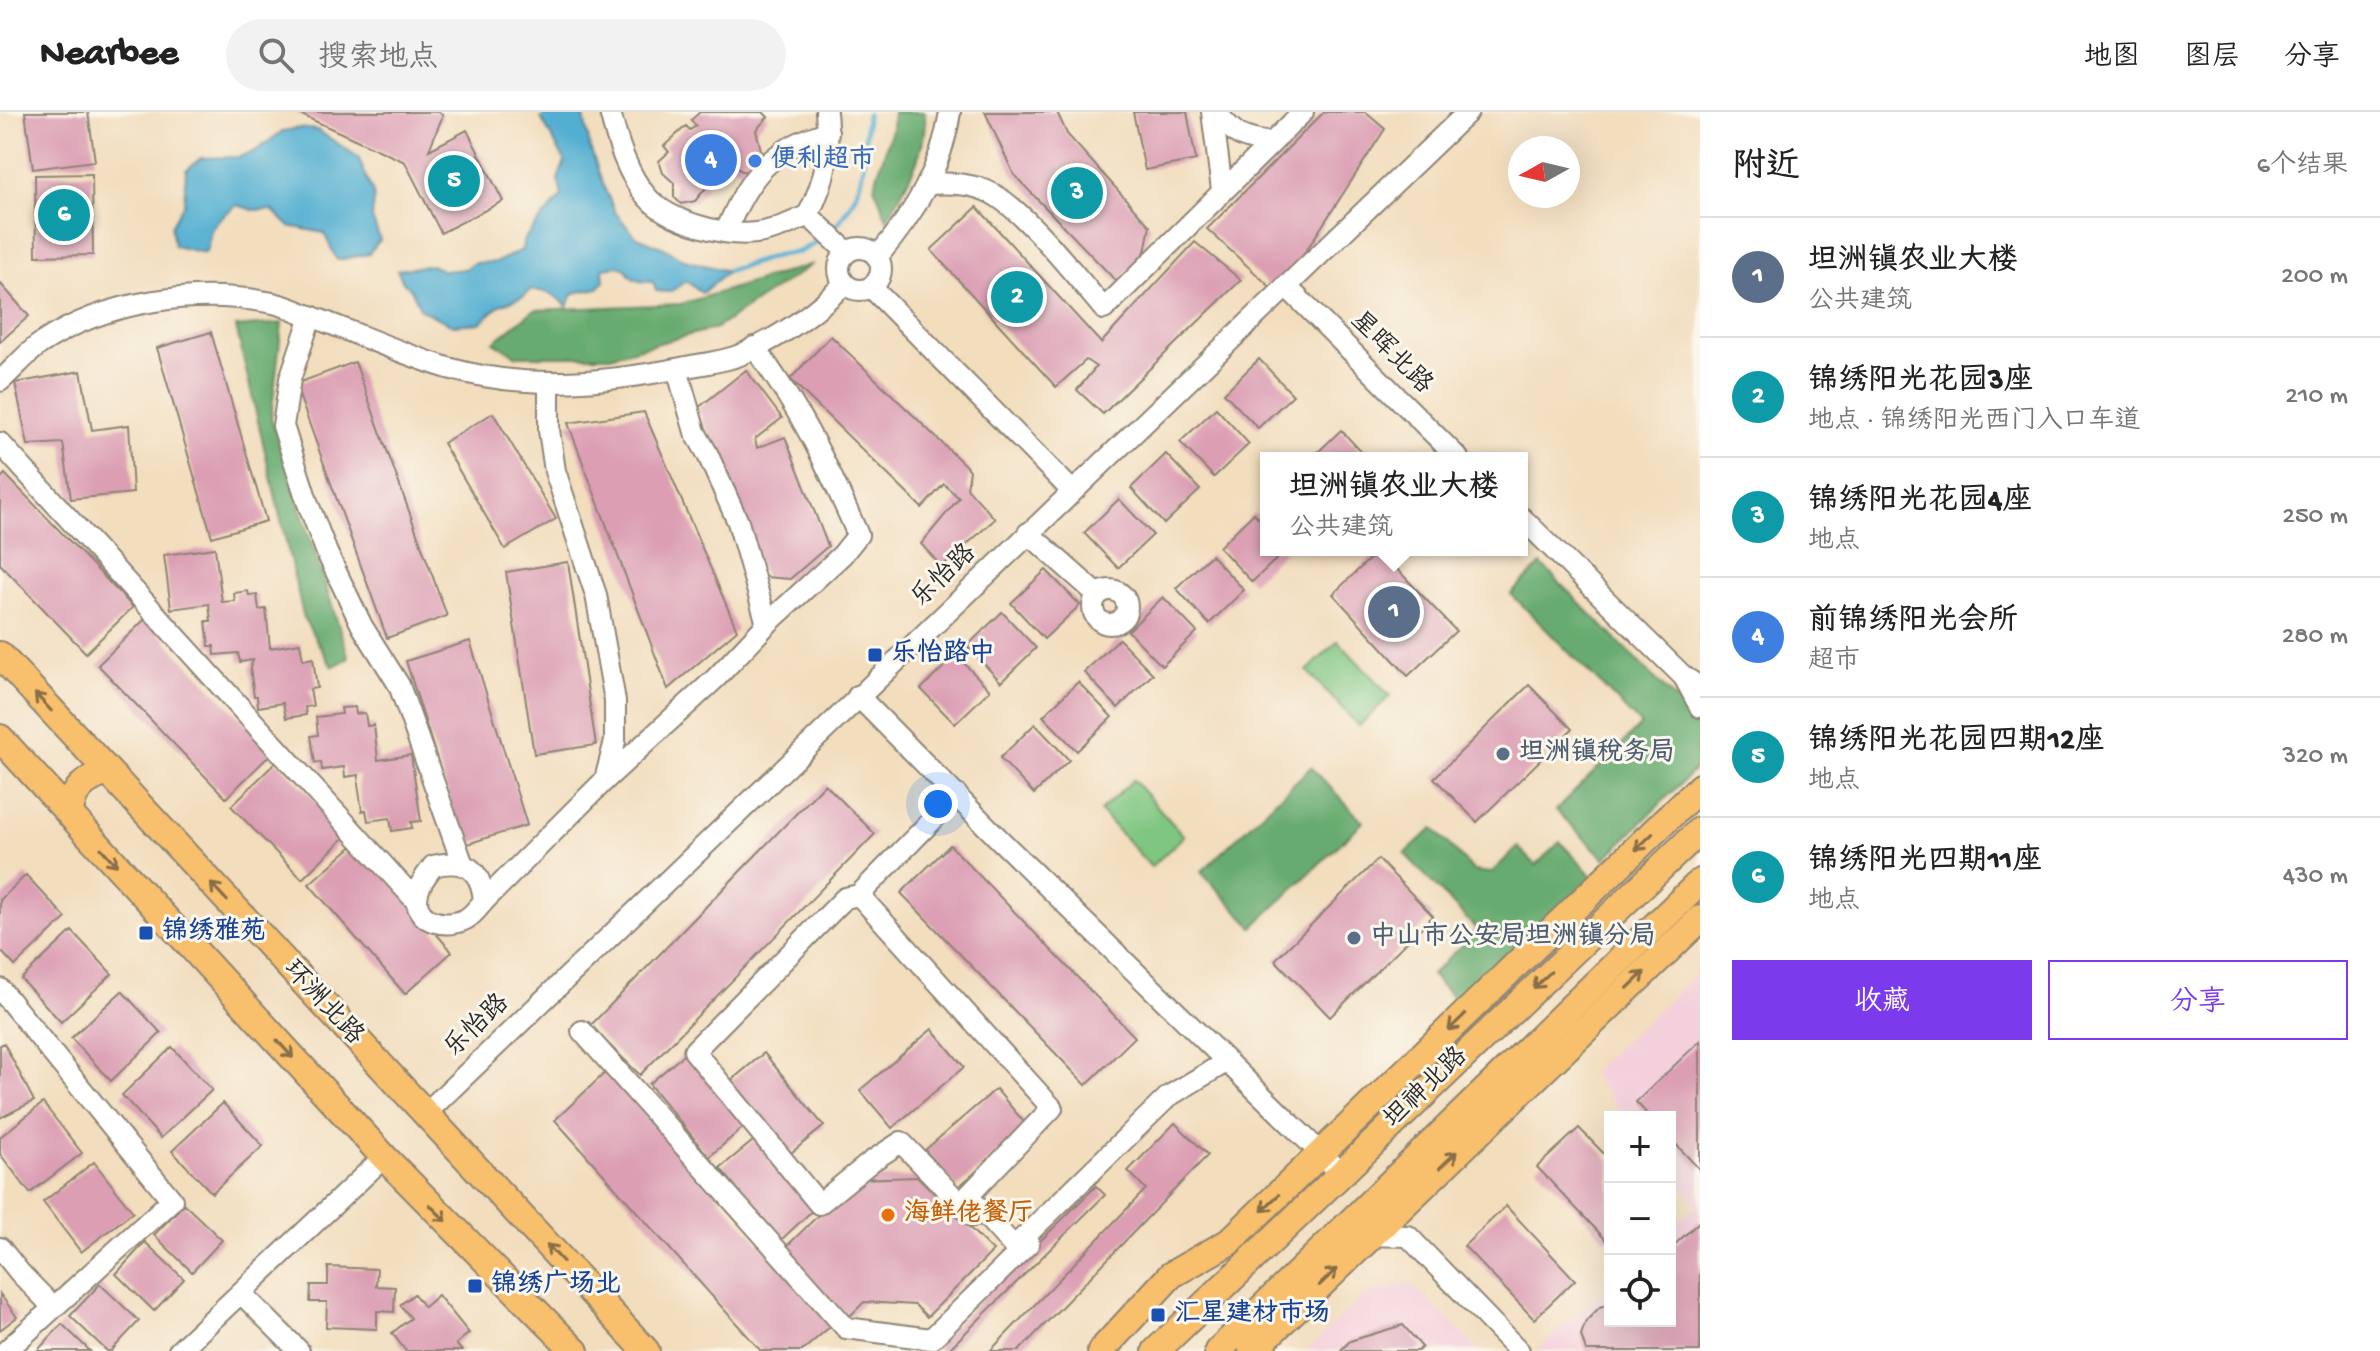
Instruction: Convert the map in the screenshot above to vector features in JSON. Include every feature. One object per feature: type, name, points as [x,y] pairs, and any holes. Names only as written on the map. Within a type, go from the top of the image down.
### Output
[{"type":"main road","name":"环洲北路","points":[[0,655],[646,1351]]},
{"type":"main road","points":[[0,738],[384,1157],[575,1351]]},
{"type":"main road","points":[[70,814],[71,798],[81,784],[108,772]]},
{"type":"main road","points":[[1101,1351],[1171,1275],[1229,1242],[1700,787]]},
{"type":"main road","name":"坦神北路","points":[[1156,1351],[1700,830]]},
{"type":"main road","name":"坦神北路","points":[[1218,1351],[1700,882]]},
{"type":"main road","points":[[1252,1351],[1700,919]]},
{"type":"street","points":[[610,112],[629,170],[647,196],[672,215],[726,232],[747,234],[767,231],[808,215],[824,180],[828,161],[827,122]]},
{"type":"street","points":[[878,256],[900,230],[929,184],[950,112]]},
{"type":"street","points":[[1214,112],[1222,190]]},
{"type":"street","points":[[1214,112],[1244,139],[1271,143]]},
{"type":"street","points":[[929,184],[973,186],[992,193],[1056,253],[1104,309],[1303,112]]},
{"type":"street","name":"乐怡路","points":[[425,1114],[1468,112]]},
{"type":"street","points":[[726,232],[735,208],[759,169],[827,122]]},
{"type":"street","points":[[808,215],[847,252]]},
{"type":"street","points":[[867,248],[878,256],[881,276],[872,288],[858,291],[844,284],[839,271],[842,257],[847,252],[867,248]]},
{"type":"street","points":[[0,381],[38,345],[108,313],[144,302],[189,298],[274,303],[449,368],[491,377],[549,382],[613,380],[739,356],[822,306],[844,284]]},
{"type":"street","name":"星晖北路","points":[[1286,286],[1452,452]]},
{"type":"street","points":[[872,288],[1072,491]]},
{"type":"street","points":[[311,316],[290,379],[283,426],[327,553],[362,626],[399,685],[463,865]]},
{"type":"street","points":[[484,901],[483,884],[472,870],[452,861],[433,866],[419,887],[417,902],[419,910],[431,921],[450,924],[467,918],[484,901],[605,780],[716,678],[767,624],[842,555],[858,535],[813,436],[754,347]]},
{"type":"street","points":[[677,369],[695,432],[738,522],[767,624]]},
{"type":"street","points":[[549,382],[549,430],[555,471],[596,595],[615,701],[615,741],[605,780]]},
{"type":"street","points":[[0,443],[417,902]]},
{"type":"street","points":[[1528,524],[1692,682],[1700,707]]},
{"type":"street","points":[[1028,533],[1098,595]]},
{"type":"street","points":[[858,696],[1340,1172]]},
{"type":"street","points":[[957,795],[859,895],[845,898],[694,1051],[819,1204],[901,1142],[1011,1250]]},
{"type":"street","points":[[859,895],[1052,1108],[968,1196],[1011,1250]]},
{"type":"street","points":[[0,989],[172,1200],[6,1351]]},
{"type":"street","points":[[582,1031],[846,1328],[919,1343],[931,1339],[1167,1106],[1173,1094]]},
{"type":"street","points":[[919,1343],[1173,1094],[1226,1062]]},
{"type":"street","points":[[179,1351],[384,1157]]},
{"type":"street","points":[[1408,1236],[1417,1158]]},
{"type":"street","points":[[1330,1242],[1372,1234],[1408,1236],[1519,1351]]},
{"type":"street","points":[[0,1248],[53,1307]]},
{"type":"street","points":[[241,1293],[299,1351]]},
{"type":"shaded area","points":[[1700,971],[1700,1351],[1537,1351],[1604,1290],[1604,1327],[1676,1327],[1676,1224],[1697,1205],[1676,1179],[1676,1111],[1621,1111],[1590,1073]]},
{"type":"shaded area","points":[[1409,1282],[1481,1351],[1306,1351],[1364,1295]]},
{"type":"green space","points":[[893,112],[925,112],[925,127],[914,168],[887,219],[874,186],[892,129]]},
{"type":"green space","points":[[813,264],[716,328],[610,356],[517,356],[494,342],[534,310],[681,304]]},
{"type":"green space","points":[[282,323],[271,418],[349,658],[332,667],[304,619],[236,327]]},
{"type":"green space","points":[[1541,564],[1700,724],[1700,764],[1605,859],[1556,810],[1641,725],[1511,594]]},
{"type":"green space","points":[[1338,641],[1390,696],[1359,726],[1307,671]]},
{"type":"green space","points":[[1311,767],[1363,822],[1253,927],[1201,872]]},
{"type":"green space","points":[[1133,780],[1184,836],[1151,867],[1100,811]]},
{"type":"green space","points":[[1433,828],[1474,871],[1491,873],[1518,847],[1536,865],[1560,842],[1594,878],[1461,1006],[1431,975],[1477,930],[1405,854]]},
{"type":"water","points":[[551,112],[583,112],[590,147],[603,185],[615,212],[635,236],[684,260],[728,271],[702,293],[686,281],[670,292],[656,291],[653,282],[636,280],[626,269],[619,266],[603,268],[604,282],[598,288],[574,293],[567,306],[550,294],[530,290],[524,296],[500,305],[480,323],[453,325],[421,310],[397,270],[431,265],[444,271],[464,269],[474,263],[497,262],[522,250],[524,239],[562,196],[558,179],[565,161],[541,118]]},
{"type":"water","points":[[299,128],[317,130],[358,157],[374,196],[372,218],[380,240],[368,254],[337,260],[324,233],[289,226],[272,210],[253,210],[237,205],[214,225],[205,253],[174,246],[171,226],[184,203],[186,170],[201,158],[238,157],[254,152],[283,131]]},
{"type":"building","points":[[25,112],[88,112],[95,161],[33,169]]},
{"type":"building","points":[[295,112],[439,112],[443,115],[429,150],[467,130],[503,201],[441,233],[405,162]]},
{"type":"building","points":[[700,112],[763,112],[768,117],[756,130],[763,158],[752,172],[732,165],[727,170],[717,165],[709,171],[713,176],[704,183],[706,188],[695,201],[681,204],[674,197],[674,183],[663,173],[659,161],[669,152],[664,146],[686,126],[690,130],[696,126],[691,120]]},
{"type":"building","points":[[985,112],[1057,112],[1067,134],[1150,226],[1145,252],[1118,283],[1014,175]]},
{"type":"building","points":[[1133,112],[1187,112],[1196,160],[1145,170]]},
{"type":"building","points":[[1324,112],[1365,112],[1385,129],[1278,294],[1207,229]]},
{"type":"building","points":[[92,174],[93,255],[36,256],[35,175]]},
{"type":"building","points":[[977,207],[1101,343],[1195,242],[1241,280],[1103,414],[1077,390],[1096,367],[1086,360],[1056,387],[931,250]]},
{"type":"building","points":[[0,283],[29,316],[0,342]]},
{"type":"building","points":[[211,332],[266,521],[212,537],[157,348]]},
{"type":"building","points":[[831,336],[970,470],[967,488],[995,519],[942,567],[921,544],[959,498],[944,484],[922,508],[790,379]]},
{"type":"building","points":[[1259,359],[1293,395],[1258,428],[1224,393]]},
{"type":"building","points":[[355,362],[447,616],[387,638],[295,384]]},
{"type":"building","points":[[746,370],[782,418],[755,439],[757,448],[785,437],[828,546],[790,579],[765,577],[698,408]]},
{"type":"building","points":[[81,371],[92,430],[129,425],[133,493],[71,499],[63,443],[28,445],[15,383]]},
{"type":"building","points":[[1216,408],[1249,444],[1214,477],[1180,442]]},
{"type":"building","points":[[644,412],[737,630],[668,689],[568,423]]},
{"type":"building","points":[[493,413],[556,519],[505,549],[443,443]]},
{"type":"building","points":[[1341,430],[1361,452],[1318,452]]},
{"type":"building","points":[[1166,454],[1200,490],[1164,524],[1131,488]]},
{"type":"building","points":[[5,474],[133,607],[86,653],[0,564],[0,479]]},
{"type":"building","points":[[1119,499],[1153,535],[1118,568],[1084,533]]},
{"type":"building","points":[[1254,513],[1260,520],[1260,556],[1280,556],[1252,582],[1219,547]]},
{"type":"building","points":[[215,548],[222,602],[235,601],[234,593],[248,591],[249,596],[257,595],[259,610],[266,609],[270,648],[300,643],[303,660],[313,658],[317,688],[310,689],[313,706],[305,707],[306,715],[286,718],[283,703],[258,707],[250,668],[253,660],[240,662],[238,653],[215,655],[214,646],[209,646],[206,621],[211,621],[209,604],[171,609],[164,555]]},
{"type":"building","points":[[1211,555],[1244,590],[1209,624],[1176,588]]},
{"type":"building","points":[[1373,556],[1385,556],[1456,631],[1408,676],[1333,594]]},
{"type":"building","points":[[568,562],[596,745],[534,754],[506,572]]},
{"type":"building","points":[[1046,570],[1080,605],[1044,639],[1011,603]]},
{"type":"building","points":[[1163,597],[1197,632],[1162,666],[1128,631]]},
{"type":"building","points":[[1002,612],[1036,648],[1001,682],[967,646]]},
{"type":"building","points":[[145,619],[273,752],[226,798],[98,665]]},
{"type":"building","points":[[1119,639],[1153,674],[1118,708],[1084,672]]},
{"type":"building","points":[[470,641],[527,825],[464,845],[406,661]]},
{"type":"building","points":[[956,655],[990,690],[955,724],[921,689]]},
{"type":"building","points":[[1078,682],[1112,717],[1077,751],[1043,716]]},
{"type":"building","name":"坦洲镇税务局","points":[[1529,685],[1572,729],[1477,822],[1434,778]]},
{"type":"building","points":[[355,707],[356,714],[365,713],[367,726],[374,725],[378,760],[411,755],[421,821],[411,822],[412,828],[392,831],[390,818],[368,821],[366,810],[362,811],[359,775],[345,777],[344,767],[322,770],[321,762],[315,763],[311,736],[318,735],[316,717],[342,714],[341,708]]},
{"type":"building","points":[[1035,724],[1069,760],[1034,794],[1000,758]]},
{"type":"building","points":[[277,761],[348,834],[302,879],[231,806]]},
{"type":"building","points":[[825,784],[875,834],[640,1075],[590,1026]]},
{"type":"building","points":[[357,842],[452,952],[405,994],[309,884]]},
{"type":"building","points":[[950,845],[1135,1037],[1086,1085],[901,893]]},
{"type":"building","name":"中山市公安局坦洲镇分局","points":[[1378,859],[1433,916],[1330,1017],[1275,960]]},
{"type":"building","points":[[26,875],[66,918],[15,966],[0,950],[0,900]]},
{"type":"building","points":[[72,931],[112,974],[61,1022],[21,979]]},
{"type":"building","points":[[122,991],[161,1033],[111,1081],[71,1038]]},
{"type":"building","points":[[932,1029],[964,1067],[892,1128],[860,1090]]},
{"type":"building","points":[[1700,1041],[1700,1170],[1676,1144],[1676,1111],[1644,1111],[1636,1102]]},
{"type":"building","points":[[4,1043],[34,1101],[0,1118],[0,1045]]},
{"type":"building","points":[[172,1047],[212,1090],[161,1138],[122,1095]]},
{"type":"building","points":[[687,1052],[746,1125],[709,1157],[649,1084]]},
{"type":"building","points":[[764,1053],[824,1126],[786,1157],[727,1084]]},
{"type":"building","points":[[607,1071],[832,1325],[802,1351],[761,1351],[555,1120]]},
{"type":"building","points":[[996,1089],[1028,1127],[957,1188],[925,1150]]},
{"type":"building","points":[[43,1103],[82,1153],[30,1193],[0,1154],[0,1137]]},
{"type":"building","points":[[223,1103],[263,1146],[212,1193],[172,1151]]},
{"type":"building","points":[[1175,1123],[1208,1155],[1019,1351],[990,1351],[1146,1189],[1128,1171]]},
{"type":"building","points":[[1579,1128],[1604,1154],[1604,1238],[1537,1167]]},
{"type":"building","points":[[758,1137],[815,1208],[780,1241],[720,1168]]},
{"type":"building","points":[[94,1162],[133,1212],[81,1252],[43,1202]]},
{"type":"building","name":"海鲜佬餐厅","points":[[918,1177],[993,1251],[927,1317],[915,1305],[864,1302],[849,1317],[783,1250],[855,1179]]},
{"type":"building","points":[[1096,1186],[1105,1195],[947,1351],[940,1351],[935,1345]]},
{"type":"building","points":[[184,1204],[222,1240],[192,1272],[154,1235]]},
{"type":"building","points":[[1506,1206],[1575,1280],[1534,1319],[1464,1246]]},
{"type":"building","points":[[1700,1221],[1700,1351],[1586,1351],[1581,1335],[1586,1321],[1604,1306],[1604,1327],[1676,1327],[1676,1243]]},
{"type":"building","points":[[145,1242],[184,1279],[154,1311],[116,1274]]},
{"type":"building","points":[[328,1267],[377,1269],[376,1286],[395,1287],[394,1312],[377,1311],[377,1329],[326,1327],[327,1302],[310,1302],[311,1285],[328,1285]]},
{"type":"building","points":[[100,1284],[139,1321],[111,1351],[107,1351],[70,1316]]},
{"type":"building","points":[[0,1294],[17,1317],[0,1330]]},
{"type":"building","points":[[414,1294],[424,1307],[438,1295],[469,1333],[456,1344],[462,1351],[406,1351],[392,1333],[411,1318],[400,1305]]},
{"type":"building","points":[[62,1324],[90,1351],[37,1351]]},
{"type":"building","points":[[1403,1325],[1422,1347],[1418,1351],[1340,1351],[1350,1341]]},
{"type":"waterway","points":[[831,231],[858,189],[867,114]]},
{"type":"waterway","points":[[728,271],[778,255],[799,252],[824,238]]},
{"type":"place","name":"前锦绣阳光会所","points":[[711,160]]},
{"type":"place","name":"便利超市","points":[[755,161]]},
{"type":"place","name":"锦绣阳光花园四期12座","points":[[454,181]]},
{"type":"place","name":"锦绣阳光花园4座","points":[[1077,193]]},
{"type":"place","name":"锦绣阳光四期11座","points":[[64,215]]},
{"type":"place","name":"锦绣阳光花园3座","points":[[1017,297]]},
{"type":"place","name":"坦洲镇农业大楼","points":[[1394,612]]},
{"type":"place","name":"乐怡路中","points":[[875,655]]},
{"type":"place","name":"坦洲镇税务局","points":[[1503,754]]},
{"type":"place","name":"锦绣雅苑","points":[[146,933]]},
{"type":"place","name":"中山市公安局坦洲镇分局","points":[[1354,938]]},
{"type":"place","name":"海鲜佬餐厅","points":[[888,1215]]},
{"type":"place","name":"锦绣广场北","points":[[475,1286]]},
{"type":"place","name":"汇星建材市场","points":[[1158,1315]]}]
